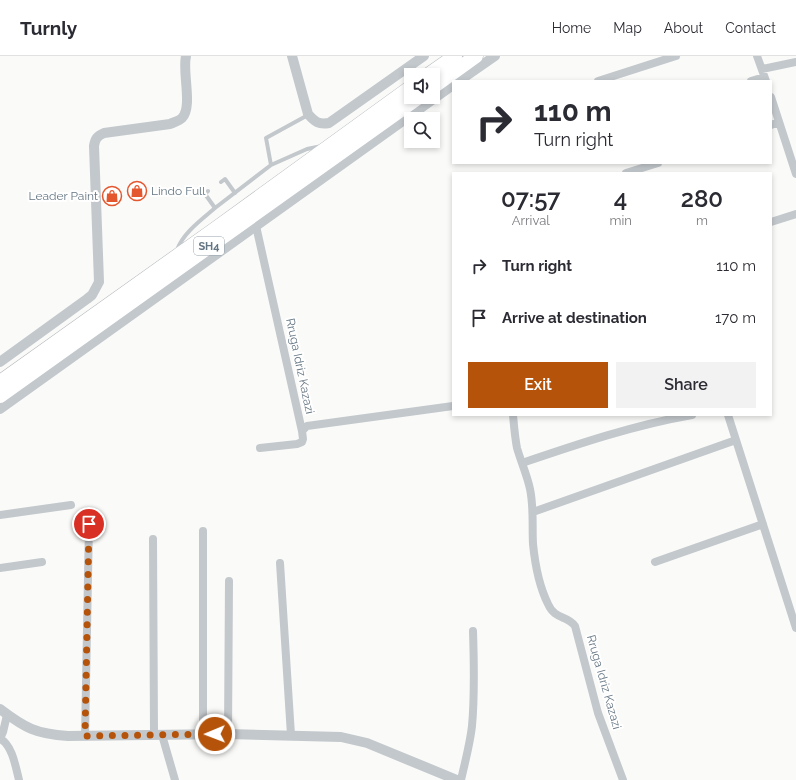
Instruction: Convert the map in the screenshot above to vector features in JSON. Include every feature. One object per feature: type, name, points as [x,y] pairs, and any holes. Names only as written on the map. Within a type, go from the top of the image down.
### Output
[{"type":"highway","points":[[438,68],[455,56]]},
{"type":"highway","points":[[440,82],[476,56]]},
{"type":"highway","name":"SH4","points":[[0,382],[404,92]]},
{"type":"highway","name":"SH4","points":[[0,396],[409,104]]},
{"type":"street","points":[[0,362],[87,299],[97,288],[99,276],[96,238],[95,140],[98,136],[104,133],[170,124],[183,117],[187,104],[186,56]]},
{"type":"street","points":[[292,56],[308,114],[318,123],[329,123],[424,56]]},
{"type":"street","points":[[460,80],[495,56]]},
{"type":"street","points":[[601,80],[676,56]]},
{"type":"street","points":[[757,56],[764,76]]},
{"type":"street","points":[[754,80],[796,62]]},
{"type":"street","points":[[0,409],[452,86]]},
{"type":"street","points":[[772,104],[775,124],[794,165],[796,174]]},
{"type":"street","points":[[629,172],[655,164]]},
{"type":"street","points":[[772,222],[796,214]]},
{"type":"street","name":"Rruga Idriz Kazazi","points":[[256,226],[302,431]]},
{"type":"street","name":"Rruga Idriz Kazazi","points":[[302,431],[307,426],[452,406]]},
{"type":"street","name":"Rruga Idriz Kazazi","points":[[513,416],[517,448],[530,489],[533,512],[533,544],[535,560],[547,603],[555,615],[568,620],[575,626],[598,713],[623,780]]},
{"type":"street","points":[[522,463],[623,430],[687,416]]},
{"type":"street","points":[[728,416],[796,628]]},
{"type":"street","points":[[260,448],[297,444],[302,442],[302,431]]},
{"type":"street","points":[[533,512],[736,440]]},
{"type":"street","points":[[0,515],[71,505]]},
{"type":"street","points":[[85,736],[89,524]]},
{"type":"street","points":[[655,562],[763,524]]},
{"type":"street","points":[[203,531],[203,734]]},
{"type":"street","points":[[153,539],[158,735],[175,780]]},
{"type":"street","points":[[0,568],[42,562]]},
{"type":"street","points":[[280,563],[292,735]]},
{"type":"street","points":[[228,734],[229,581]]},
{"type":"street","points":[[461,780],[472,726],[474,660],[472,630]]},
{"type":"street","points":[[19,780],[12,756],[1,736],[4,716],[30,729],[52,735],[228,734],[328,736],[354,739],[380,748],[408,761],[457,780]]},
{"type":"lane","points":[[270,165],[266,138],[308,114]]},
{"type":"lane","points":[[174,258],[182,240],[196,224],[270,165],[316,146],[330,146]]},
{"type":"lane","points":[[221,182],[225,179],[235,193]]},
{"type":"lane","points":[[208,191],[205,194],[214,209]]},
{"type":"place","name":"Lindo Full","points":[[137,191]]},
{"type":"place","name":"Leader Paint","points":[[112,196]]},
{"type":"route","points":[[89,524],[85,736],[215,734]]}]
